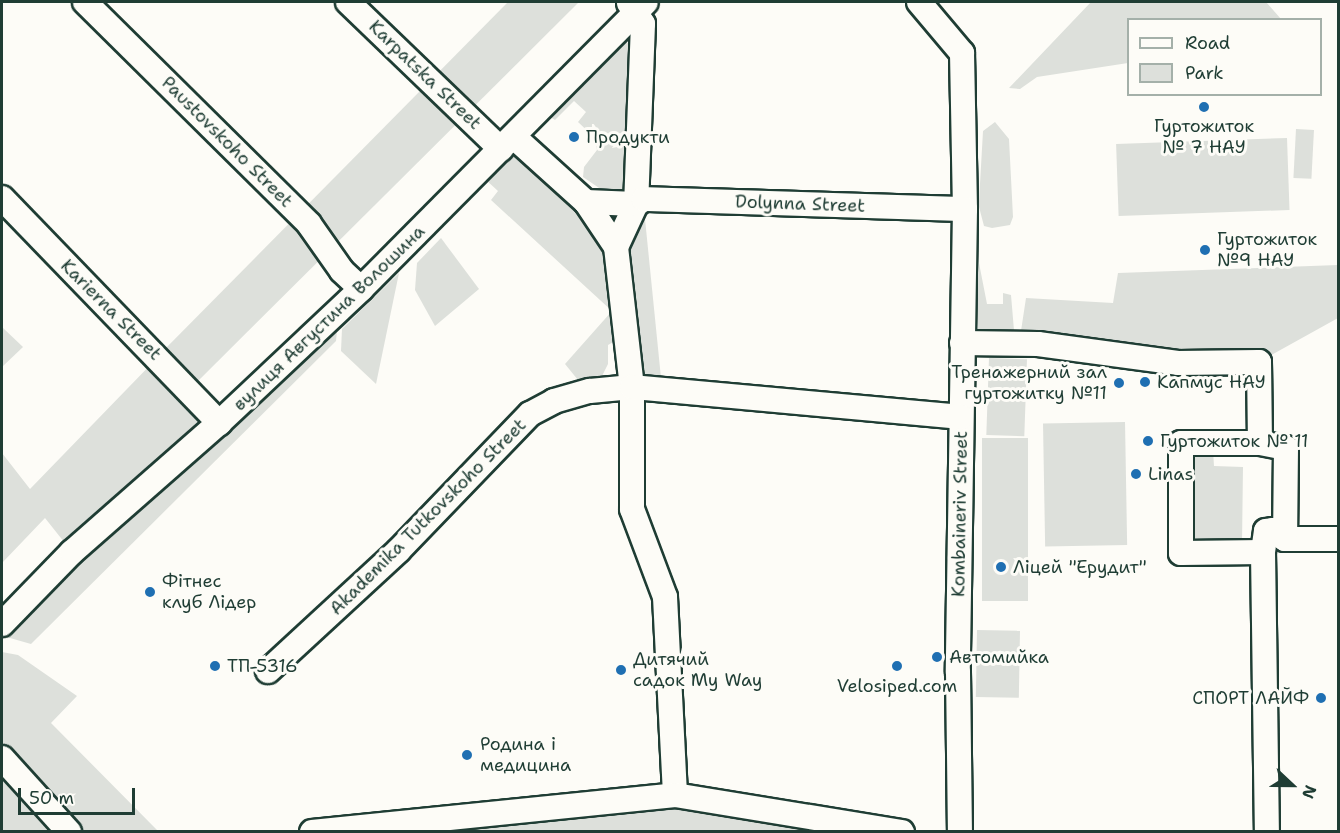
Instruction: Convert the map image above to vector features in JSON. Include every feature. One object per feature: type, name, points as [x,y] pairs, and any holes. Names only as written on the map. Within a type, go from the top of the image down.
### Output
[{"type":"street","name":"Paustovskoho Street","points":[[85,2],[309,224],[342,271],[361,289]]},
{"type":"street","name":"Karpatska Street","points":[[348,2],[508,143],[586,202],[616,247]]},
{"type":"street","name":"Kombaineriv Street","points":[[919,2],[962,53],[965,209],[958,672],[960,831]]},
{"type":"street","name":"вулиця Августина Волошина","points":[[2,624],[72,552],[219,423],[361,289],[508,143],[637,5]]},
{"type":"street","points":[[637,5],[643,24],[636,204],[616,247],[632,387],[632,509],[664,597],[675,795]]},
{"type":"street","name":"Karierna Street","points":[[2,198],[219,423]]},
{"type":"street","name":"Dolynna Street","points":[[586,202],[636,204],[644,199],[965,209]]},
{"type":"street","points":[[962,343],[1038,345],[1178,363],[1259,362],[1260,443]]},
{"type":"street","name":"Akademika Tutkovskoho Street","points":[[268,671],[398,551],[530,414],[554,400],[590,391],[632,387],[961,417]]},
{"type":"street","points":[[1263,552],[1181,553],[1181,443],[1260,443],[1286,448],[1285,539]]},
{"type":"street","points":[[1267,831],[1263,552],[1266,531],[1274,530],[1285,539],[1338,539]]},
{"type":"street","points":[[2,758],[69,831]]},
{"type":"street","points":[[312,831],[675,795],[902,831]]},
{"type":"green space","points":[[508,2],[579,2],[193,386],[160,354]]},
{"type":"green space","points":[[1091,2],[1266,2],[1280,18],[1127,18],[1127,63],[1037,77],[1020,89],[1009,88]]},
{"type":"green space","points":[[621,36],[635,51],[627,189],[605,192],[583,177],[584,167],[597,150],[594,137],[578,122],[586,112],[574,101],[555,120],[547,115]]},
{"type":"green space","points":[[995,122],[1009,139],[1013,217],[1010,225],[992,228],[984,226],[979,207],[979,263],[987,304],[1003,304],[1003,293],[1011,295],[1015,342],[968,334],[970,161],[978,160],[979,201],[983,131]]},
{"type":"green space","points":[[1296,129],[1314,130],[1311,179],[1293,178]]},
{"type":"green space","points":[[1287,138],[1290,210],[1119,216],[1116,144]]},
{"type":"green space","points":[[517,154],[558,181],[609,256],[605,267],[616,291],[615,341],[608,345],[608,364],[602,376],[588,383],[578,380],[565,364],[612,311],[491,200],[498,191],[486,180]]},
{"type":"green space","points":[[644,209],[661,378],[648,377],[640,368],[627,243]]},
{"type":"green space","points":[[441,238],[479,289],[435,326],[415,290],[417,263]]},
{"type":"green space","points":[[1338,265],[1338,318],[1259,362],[1019,344],[1026,298],[1113,303],[1118,273]]},
{"type":"green space","points":[[399,273],[376,384],[341,351],[342,329]]},
{"type":"green space","points":[[338,320],[336,341],[31,644],[3,636]]},
{"type":"green space","points":[[2,327],[23,347],[2,367]]},
{"type":"green space","points":[[158,357],[219,423],[72,552],[45,518],[2,563],[2,453],[30,489]]},
{"type":"green space","points":[[989,358],[1027,359],[1024,436],[986,435]]},
{"type":"green space","points":[[1125,422],[1127,545],[1045,546],[1043,423]]},
{"type":"green space","points":[[982,438],[1028,438],[1028,601],[982,601]]},
{"type":"green space","points":[[1187,449],[1213,450],[1214,466],[1243,467],[1242,544],[1187,547]]},
{"type":"green space","points":[[977,630],[1020,631],[1019,698],[976,697]]},
{"type":"green space","points":[[2,652],[18,655],[77,696],[51,723],[158,831],[84,831],[2,745]]},
{"type":"green space","points":[[2,780],[48,831],[2,831]]},
{"type":"green space","points":[[651,797],[857,832],[304,832]]},
{"type":"place","name":"Гуртожиток № 7 НАУ","points":[[1204,107]]},
{"type":"place","name":"Продукти","points":[[574,137]]},
{"type":"place","name":"Гуртожиток №9 НАУ","points":[[1205,250]]},
{"type":"place","name":"Капмус НАУ","points":[[1145,382]]},
{"type":"place","name":"Тренажерний зал гуртожитку №11","points":[[1119,383]]},
{"type":"place","name":"Гуртожиток № 11","points":[[1148,441]]},
{"type":"place","name":"Linas","points":[[1136,474]]},
{"type":"place","name":"Ліцей \"Ерудит\"","points":[[1001,567]]},
{"type":"place","name":"Фітнес клуб Лідер","points":[[150,592]]},
{"type":"place","name":"Автомийка","points":[[937,657]]},
{"type":"place","name":"ТП-5316","points":[[215,666]]},
{"type":"place","name":"Velosiped.com","points":[[897,666]]},
{"type":"place","name":"Дитячий садок My Way","points":[[621,670]]},
{"type":"place","name":"СПОРТ ЛАЙФ","points":[[1321,698]]},
{"type":"place","name":"Родина і медицина","points":[[467,755]]}]
